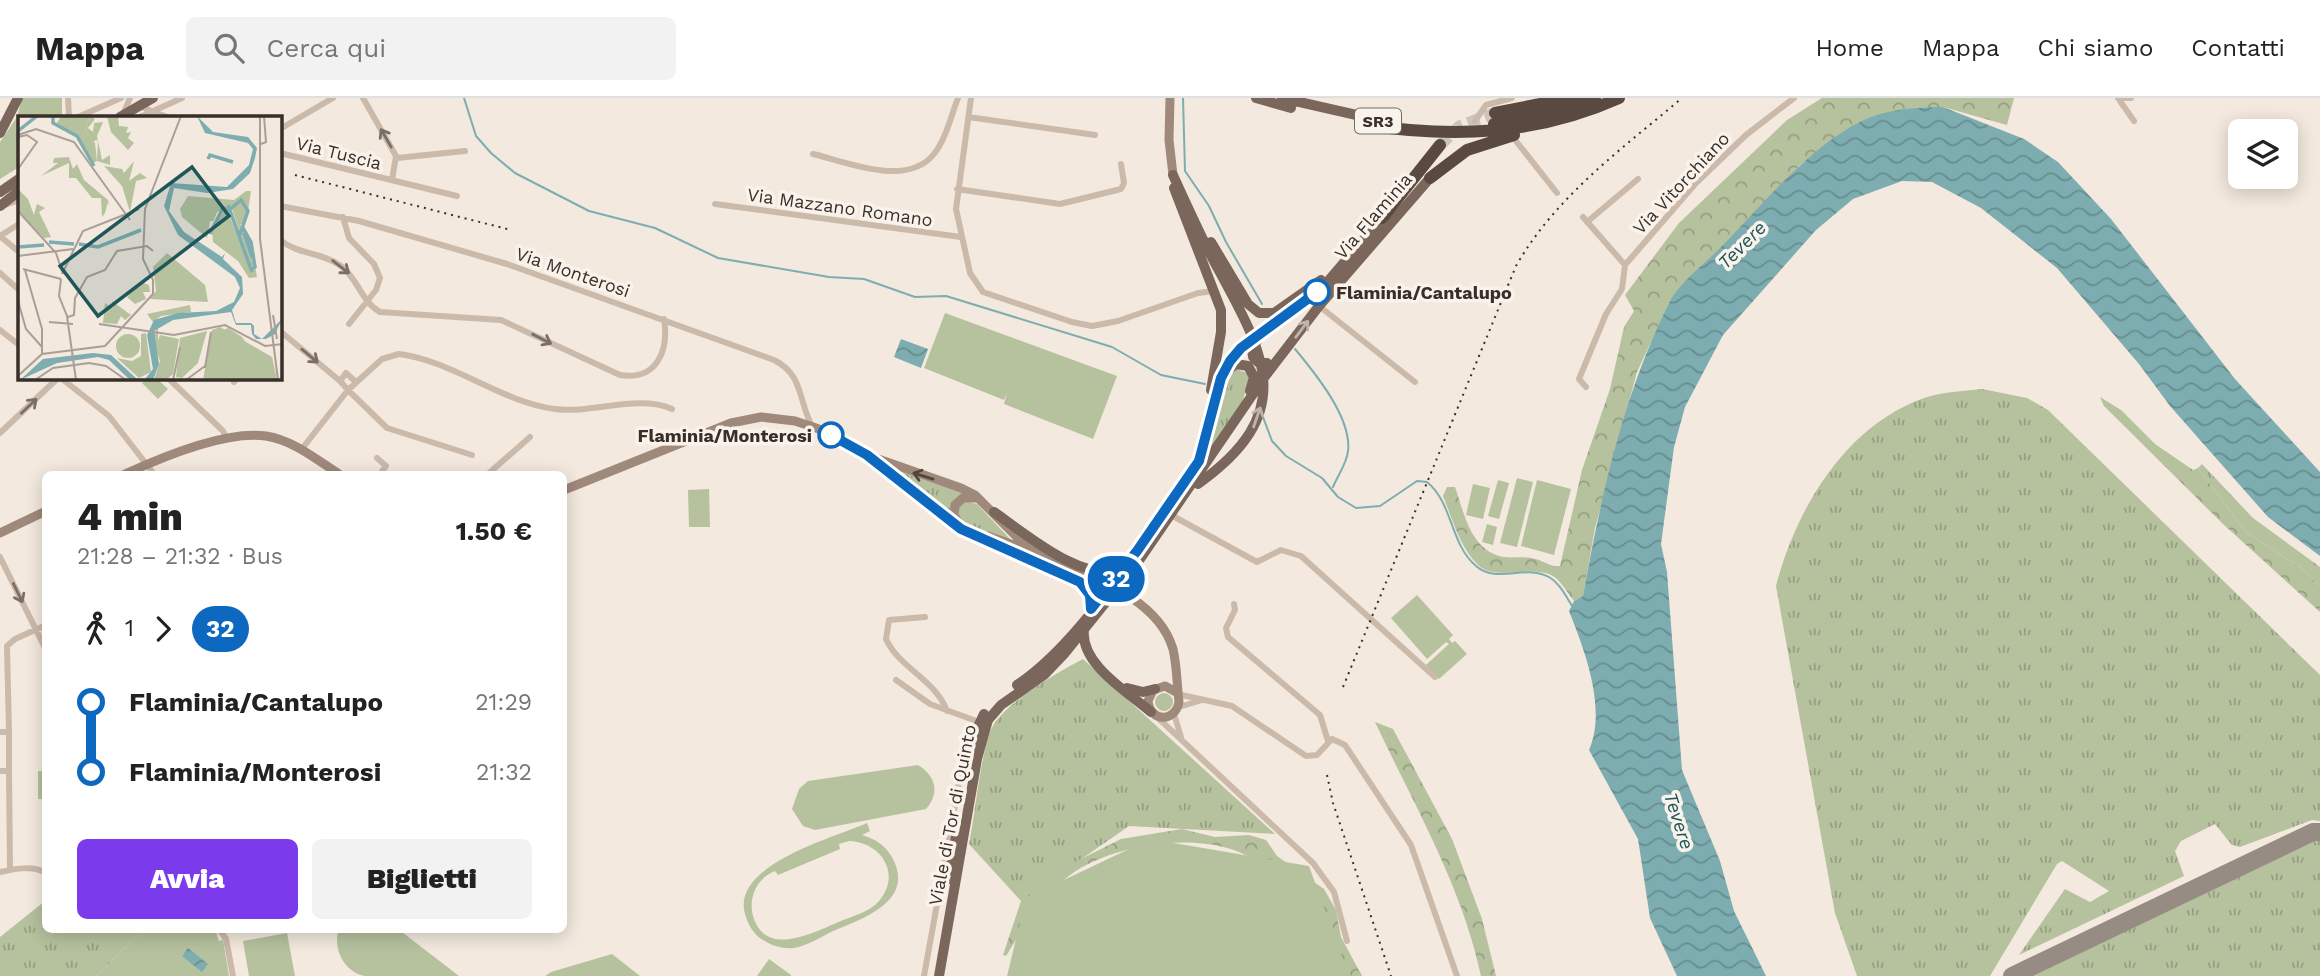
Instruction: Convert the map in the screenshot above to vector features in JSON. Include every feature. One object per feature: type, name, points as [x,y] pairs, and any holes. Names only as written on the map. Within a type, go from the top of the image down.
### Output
[{"type":"highway","points":[[1495,113],[1570,98]]},
{"type":"highway","name":"SR3","points":[[1476,124],[1555,112],[1595,98]]},
{"type":"highway","name":"SR3","points":[[1366,125],[1465,134],[1544,124],[1619,98]]},
{"type":"highway","points":[[1430,178],[1467,150],[1544,124]]},
{"type":"highway","points":[[1382,218],[1440,145]]},
{"type":"main road","points":[[0,118],[10,98]]},
{"type":"main road","points":[[0,133],[18,98]]},
{"type":"main road","points":[[139,112],[153,98]]},
{"type":"main road","name":"SR3","points":[[1256,98],[1366,125]]},
{"type":"main road","name":"SR3","points":[[1282,98],[1389,122],[1437,128],[1476,124]]},
{"type":"main road","points":[[1173,175],[1213,260],[1254,336],[1264,376],[1261,406],[1250,433],[1237,453],[1187,492]]},
{"type":"main road","points":[[1173,175],[1178,206],[1214,291],[1222,321],[1209,404],[1210,422]]},
{"type":"main road","name":"Via Flaminia","points":[[1064,654],[1171,515],[1246,403],[1319,306],[1430,178]]},
{"type":"main road","points":[[0,192],[18,179]]},
{"type":"main road","points":[[0,207],[18,192]]},
{"type":"main road","points":[[1184,199],[1248,304]]},
{"type":"main road","name":"Via Flaminia","points":[[1091,609],[1130,560],[1199,461],[1221,378],[1238,351],[1319,290],[1344,265],[1382,218]]},
{"type":"main road","points":[[1214,291],[1248,304],[1261,314],[1274,313],[1344,265]]},
{"type":"main road","points":[[1267,329],[1253,346],[1253,357],[1259,363],[1266,363],[1283,354]]},
{"type":"main road","points":[[1221,378],[1233,365],[1250,367],[1254,381],[1246,403]]},
{"type":"main road","points":[[994,512],[1039,544],[1095,572],[1115,570],[1130,560]]},
{"type":"main road","points":[[964,530],[1080,582],[1090,595],[1091,609]]},
{"type":"main road","name":"Viale di Tor di Quinto","points":[[932,976],[947,864],[979,722],[994,702],[1050,659],[1091,609]]},
{"type":"main road","points":[[1084,630],[1084,645],[1093,660]]},
{"type":"main road","points":[[1064,654],[1079,653],[1093,660],[1153,714]]},
{"type":"main road","name":"Viale di Tor di Quinto","points":[[939,976],[984,730],[997,708],[1044,675],[1064,654]]},
{"type":"main road","points":[[1122,686],[1139,692],[1157,688]]},
{"type":"street","points":[[68,98],[69,116]]},
{"type":"street","points":[[80,116],[121,98]]},
{"type":"street","points":[[121,116],[130,98]]},
{"type":"street","points":[[154,112],[181,98]]},
{"type":"street","points":[[282,128],[333,98]]},
{"type":"street","points":[[363,98],[397,158],[392,180]]},
{"type":"street","points":[[813,154],[888,170],[917,166],[928,160],[939,146],[958,98]]},
{"type":"street","points":[[971,98],[957,189],[961,237],[971,276],[981,290],[996,299],[1081,325],[1111,323],[1198,293],[1214,291]]},
{"type":"street","points":[[1170,98],[1169,140],[1173,175]]},
{"type":"street","points":[[1476,124],[1486,105],[1512,98]]},
{"type":"street","name":"Via Vitorchiano","points":[[1587,387],[1579,379],[1606,314],[1622,289],[1625,265],[1701,178],[1746,135],[1794,98]]},
{"type":"street","points":[[2119,98],[2131,98]]},
{"type":"street","points":[[2119,98],[2134,121]]},
{"type":"street","points":[[139,112],[154,112],[164,116]]},
{"type":"street","points":[[968,117],[1095,135]]},
{"type":"street","points":[[1512,136],[1557,193]]},
{"type":"street","points":[[397,158],[465,152]]},
{"type":"street","name":"Via Tuscia","points":[[282,153],[457,196]]},
{"type":"street","points":[[957,189],[1068,204],[1121,189],[1124,183],[1121,164]]},
{"type":"street","points":[[0,184],[18,178]]},
{"type":"street","points":[[1625,265],[1585,219],[1638,179]]},
{"type":"street","points":[[0,207],[18,200]]},
{"type":"street","name":"Via Mazzano Romano","points":[[715,204],[961,237]]},
{"type":"street","name":"Via Monterosi","points":[[282,206],[343,217],[552,278],[784,366],[798,383],[804,409],[812,426]]},
{"type":"street","points":[[343,217],[352,242],[370,259],[379,274],[378,286],[349,324]]},
{"type":"street","points":[[18,225],[0,236],[18,251]]},
{"type":"street","points":[[282,241],[299,252],[322,257],[340,265],[353,279],[367,302],[388,314],[470,316],[501,320],[600,368],[628,376],[649,369],[663,354],[666,339],[664,319]]},
{"type":"street","points":[[0,273],[18,289]]},
{"type":"street","points":[[1319,306],[1415,382]]},
{"type":"street","points":[[0,330],[18,344]]},
{"type":"street","points":[[282,333],[340,381],[383,426],[472,455]]},
{"type":"street","points":[[301,450],[356,382],[384,357],[402,354],[548,408],[585,411],[653,403],[672,409]]},
{"type":"street","points":[[340,381],[346,373],[356,382]]},
{"type":"street","points":[[0,433],[58,380]]},
{"type":"street","points":[[63,380],[109,416],[152,471]]},
{"type":"street","points":[[170,380],[223,431],[227,439]]},
{"type":"street","points":[[567,489],[741,419],[774,417],[812,426],[867,455],[958,487],[978,498],[1016,537],[1044,556]]},
{"type":"street","points":[[132,471],[227,439],[266,436],[301,450],[334,471]]},
{"type":"street","points":[[491,471],[530,437]]},
{"type":"street","points":[[867,455],[964,530],[1044,556],[1134,600],[1152,615],[1169,641],[1177,693],[1176,729],[1188,747]]},
{"type":"street","points":[[377,458],[385,464],[382,471]]},
{"type":"street","points":[[964,530],[954,515],[954,507],[962,499],[978,498]]},
{"type":"street","points":[[0,533],[42,513]]},
{"type":"street","points":[[1171,515],[1257,562],[1281,550],[1301,556],[1436,677]]},
{"type":"street","points":[[0,557],[42,642]]},
{"type":"street","points":[[1234,604],[1235,611],[1226,628],[1228,637],[1320,715],[1328,741]]},
{"type":"street","points":[[925,617],[889,620],[886,639],[897,655],[942,697],[947,711]]},
{"type":"street","points":[[10,870],[7,648],[12,640],[42,627]]},
{"type":"street","points":[[1175,668],[1148,698],[1153,714],[1313,863],[1334,892],[1347,942]]},
{"type":"street","points":[[896,680],[930,704],[979,722]]},
{"type":"street","points":[[1157,688],[1208,699],[1243,712],[1306,757],[1319,754],[1328,741],[1336,739],[1345,745],[1405,833],[1434,902],[1457,976]]},
{"type":"street","points":[[1153,714],[1165,718],[1208,699]]},
{"type":"street","points":[[0,732],[9,732]]},
{"type":"street","points":[[0,771],[9,771]]},
{"type":"street","name":"Viale di Tor di Quinto","points":[[924,976],[947,864]]},
{"type":"street","points":[[0,872],[37,869],[42,871]]},
{"type":"street","points":[[222,933],[226,939],[233,976]]},
{"type":"green space","points":[[22,98],[62,98],[62,116],[18,116],[18,168],[0,179],[0,142],[17,117]]},
{"type":"green space","points":[[1822,98],[2014,98],[2007,125],[1943,107],[1913,108],[1879,115],[1854,126],[1800,165],[1670,301],[1637,372],[1595,528],[1583,596],[1574,601],[1556,578],[1544,573],[1494,572],[1478,565],[1466,550],[1453,523],[1443,496],[1447,487],[1455,487],[1469,526],[1479,543],[1487,550],[1496,555],[1530,558],[1560,566],[1582,470],[1610,389],[1624,327],[1634,311],[1625,295],[1679,223],[1787,120]]},
{"type":"green space","points":[[945,313],[1117,376],[1093,439],[1004,404],[1007,392],[1004,400],[924,368]]},
{"type":"green space","points":[[1237,369],[1250,375],[1242,404],[1208,453],[1226,380]]},
{"type":"green space","points":[[145,380],[158,380],[168,389],[158,399],[142,383]]},
{"type":"green space","points":[[1982,389],[2027,398],[2048,410],[2320,675],[2320,821],[2312,820],[2240,847],[2232,845],[2215,824],[2181,841],[2175,851],[2184,876],[2019,955],[2065,889],[2090,902],[2109,891],[2062,861],[2057,864],[1990,976],[1857,976],[1835,913],[1776,586],[1796,528],[1828,474],[1848,449],[1870,428],[1896,411],[1924,398]]},
{"type":"green space","points":[[2100,397],[2121,410],[2155,444],[2193,470],[2198,468],[2245,531],[2304,570],[2320,586],[2320,612],[2223,524],[2104,406]]},
{"type":"green space","points":[[2202,464],[2253,518],[2320,567],[2320,586],[2304,570],[2245,531],[2198,468]]},
{"type":"green space","points":[[898,471],[966,494],[953,521],[895,474]]},
{"type":"green space","points":[[1517,478],[1533,482],[1517,547],[1500,543]]},
{"type":"green space","points":[[1498,480],[1509,483],[1499,519],[1488,516]]},
{"type":"green space","points":[[1537,480],[1571,489],[1554,555],[1521,546]]},
{"type":"green space","points":[[1473,484],[1490,488],[1483,519],[1466,515]]},
{"type":"green space","points":[[709,489],[710,527],[689,527],[688,490]]},
{"type":"green space","points":[[965,501],[977,504],[1011,540],[962,523],[958,518],[959,505]]},
{"type":"green space","points":[[1487,524],[1497,527],[1493,545],[1482,542]]},
{"type":"green space","points":[[1417,595],[1453,635],[1449,639],[1452,643],[1455,641],[1467,654],[1439,679],[1426,665],[1449,644],[1446,642],[1427,659],[1391,618]]},
{"type":"green space","points":[[1083,659],[1275,834],[1129,826],[1021,901],[969,844],[986,745],[996,722],[1017,700]]},
{"type":"green space","points":[[1160,693],[1168,693],[1173,702],[1171,709],[1160,711],[1155,706],[1155,698]]},
{"type":"green space","points":[[1375,722],[1393,729],[1452,839],[1482,919],[1496,976],[1481,976],[1473,943],[1449,878]]},
{"type":"green space","points":[[918,765],[929,774],[934,785],[933,797],[926,809],[815,830],[803,826],[792,809],[799,789],[808,781]]},
{"type":"green space","points":[[38,771],[42,771],[42,799],[38,799]]},
{"type":"green space","points":[[867,823],[870,831],[862,835],[881,844],[894,861],[898,875],[897,888],[891,898],[857,921],[799,947],[778,947],[757,935],[745,914],[745,897],[753,881],[788,856]],"holes":[[[849,841],[860,843],[879,853],[888,870],[886,891],[876,905],[818,931],[792,939],[768,936],[759,929],[753,916],[752,902],[755,889],[763,878],[775,871],[778,875],[840,849],[839,844]]]},
{"type":"green space","points":[[1182,829],[1215,837],[1249,835],[1266,840],[1277,856],[1324,889],[1336,910],[1341,937],[1362,976],[1346,976],[1257,862],[1237,851],[1213,845],[1186,843],[1131,849],[1082,867],[1047,897],[1006,956],[1003,955],[1021,901],[1063,868],[1121,839]]},
{"type":"green space","points":[[1150,839],[1309,866],[1349,976],[1007,976],[1026,898]]},
{"type":"green space","points":[[2320,841],[2320,976],[2032,976],[2291,846]]},
{"type":"green space","points":[[42,903],[42,933],[140,933],[97,976],[0,976],[0,937]]},
{"type":"green space","points":[[140,933],[216,933],[219,941],[223,940],[229,976],[97,976]]},
{"type":"green space","points":[[287,933],[295,976],[249,976],[243,941]]},
{"type":"green space","points":[[338,933],[403,933],[459,976],[358,974],[351,970],[342,958]]},
{"type":"green space","points":[[612,954],[640,976],[545,976],[551,972]]},
{"type":"green space","points":[[769,959],[791,975],[791,976],[757,976]]},
{"type":"water","name":"Tevere","points":[[1943,107],[2024,139],[2058,162],[2111,219],[2235,379],[2320,472],[2320,556],[2268,517],[2170,406],[2139,364],[2057,268],[1981,208],[1932,182],[1902,181],[1853,199],[1816,230],[1723,335],[1685,407],[1674,447],[1661,544],[1667,572],[1682,770],[1720,861],[1734,911],[1766,976],[1677,976],[1650,918],[1638,839],[1589,750],[1596,717],[1595,699],[1587,662],[1569,611],[1574,601],[1583,596],[1606,484],[1626,411],[1652,340],[1672,297],[1775,190],[1815,152],[1858,123],[1896,110]]},
{"type":"water","points":[[901,339],[928,349],[921,368],[894,357]]},
{"type":"water","points":[[188,948],[208,964],[202,972],[182,956]]},
{"type":"waterway","points":[[464,98],[476,136],[491,153],[515,173],[589,211],[655,228],[718,258],[829,277],[864,279],[915,297],[946,296],[1112,347],[1161,375],[1205,384]]},
{"type":"waterway","points":[[1183,98],[1185,171],[1209,206],[1226,242],[1262,304]]},
{"type":"waterway","points":[[1295,349],[1330,397],[1348,438],[1347,456],[1333,487]]},
{"type":"waterway","points":[[1263,417],[1272,441],[1286,456],[1322,478],[1338,497],[1356,508],[1380,506],[1417,481],[1427,482],[1442,501],[1461,547],[1476,566],[1493,573],[1531,572],[1549,577],[1560,586],[1573,607]]},
{"type":"taxiway","points":[[2012,976],[2313,832],[2320,832]]},
{"type":"tunnel","points":[[1440,145],[1460,126],[1495,113]]},
{"type":"railway","points":[[1343,687],[1516,266],[1550,217],[1570,196],[1682,98]]},
{"type":"railway","points":[[295,175],[511,230]]},
{"type":"railway","points":[[1327,775],[1333,803],[1391,976]]},
{"type":"bus line","name":"32","points":[[831,435],[867,455],[961,529],[1080,582],[1090,595],[1091,609],[1137,551],[1199,461],[1225,368],[1241,348],[1317,292]]},
{"type":"place","name":"Flaminia/Cantalupo","points":[[1317,292]]},
{"type":"place","name":"Flaminia/Monterosi","points":[[831,435]]}]
